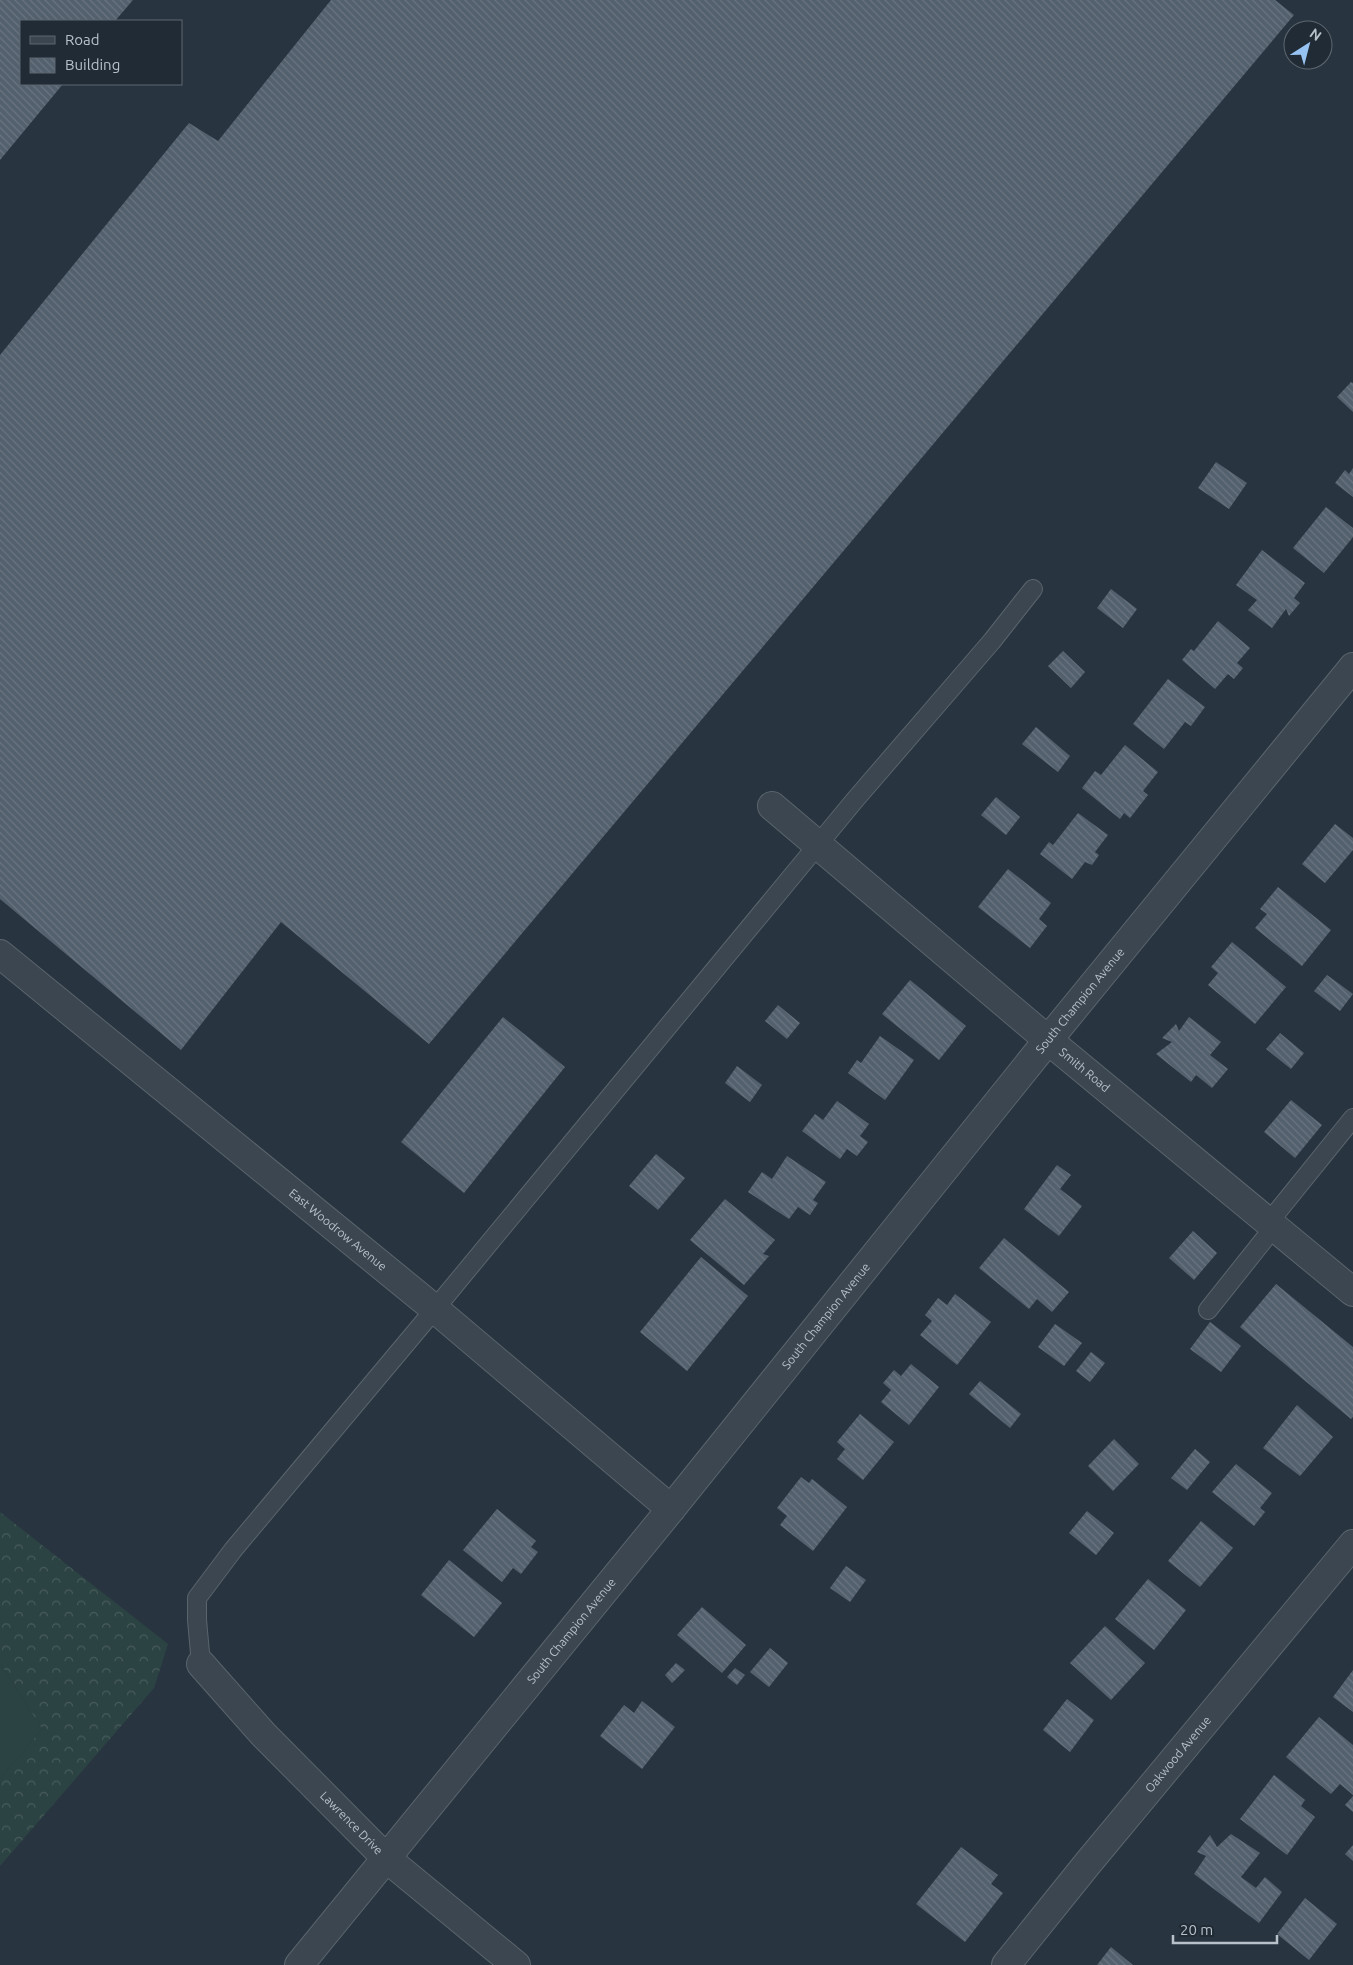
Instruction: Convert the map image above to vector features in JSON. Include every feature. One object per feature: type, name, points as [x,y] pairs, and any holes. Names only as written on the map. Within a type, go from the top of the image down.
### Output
[{"type":"street","name":"South Champion Avenue","points":[[299,1965],[672,1510],[1048,1040],[1353,668]]},
{"type":"street","name":"Smith Road","points":[[772,806],[1048,1040],[1353,1292]]},
{"type":"street","name":"East Woodrow Avenue","points":[[0,954],[434,1310],[672,1510]]},
{"type":"street","name":"Oakwood Avenue","points":[[1006,1965],[1088,1863],[1353,1544]]},
{"type":"street","name":"Lawrence Drive","points":[[201,1664],[263,1734],[386,1858],[516,1965]]},
{"type":"lane","points":[[201,1664],[197,1598],[233,1550],[434,1310],[818,844],[992,641],[1033,589]]},
{"type":"lane","points":[[1208,1310],[1353,1118]]},
{"type":"green space","points":[[0,1512],[168,1644],[154,1688],[0,1866],[0,1779],[42,1729],[0,1663]]},
{"type":"green space","points":[[0,1663],[42,1729],[0,1779]]},
{"type":"building","points":[[0,0],[133,0],[116,20],[20,20],[20,85],[62,85],[0,160]]},
{"type":"building","points":[[331,0],[1275,0],[1294,15],[1290,20],[1283,20],[1283,28],[429,1044],[281,922],[181,1050],[0,899],[0,355],[189,123],[218,141]]},
{"type":"building","points":[[1351,382],[1353,383],[1353,412],[1337,397]]},
{"type":"building","points":[[1216,462],[1247,483],[1229,509],[1198,488]]},
{"type":"building","points":[[1353,468],[1353,497],[1335,483],[1345,470],[1349,474]]},
{"type":"building","points":[[1326,507],[1353,528],[1353,537],[1324,573],[1293,548]]},
{"type":"building","points":[[1262,550],[1305,583],[1294,598],[1300,603],[1289,616],[1286,609],[1272,628],[1248,610],[1257,600],[1236,585]]},
{"type":"building","points":[[1111,589],[1137,609],[1123,628],[1097,608]]},
{"type":"building","points":[[1218,621],[1250,648],[1237,663],[1243,668],[1234,679],[1228,674],[1215,689],[1182,660],[1191,649],[1194,651]]},
{"type":"building","points":[[1063,651],[1085,672],[1071,688],[1048,666]]},
{"type":"building","points":[[1168,679],[1205,707],[1191,726],[1185,722],[1164,749],[1133,724]]},
{"type":"building","points":[[1036,727],[1070,756],[1058,772],[1022,744]]},
{"type":"building","points":[[1125,745],[1158,772],[1143,791],[1148,795],[1130,818],[1124,813],[1120,819],[1082,788],[1095,771],[1101,775]]},
{"type":"building","points":[[996,797],[1020,817],[1006,835],[981,815]]},
{"type":"building","points":[[1078,813],[1108,835],[1095,852],[1099,855],[1092,865],[1085,862],[1072,879],[1040,854],[1049,842],[1053,845]]},
{"type":"building","points":[[1335,824],[1353,838],[1353,850],[1325,883],[1302,864]]},
{"type":"building","points":[[1008,869],[1051,903],[1039,919],[1047,926],[1030,948],[978,907]]},
{"type":"building","points":[[1278,887],[1331,930],[1302,966],[1255,928],[1267,914],[1260,909]]},
{"type":"building","points":[[1232,942],[1286,987],[1255,1024],[1208,985],[1218,973],[1211,967]]},
{"type":"building","points":[[1327,975],[1353,994],[1340,1011],[1314,991]]},
{"type":"building","points":[[910,980],[966,1026],[939,1060],[882,1014]]},
{"type":"building","points":[[778,1005],[800,1023],[787,1039],[765,1021]]},
{"type":"building","points":[[503,1017],[565,1067],[464,1193],[401,1142]]},
{"type":"building","points":[[1189,1017],[1221,1042],[1210,1055],[1228,1069],[1212,1088],[1196,1075],[1191,1082],[1156,1054],[1172,1042],[1162,1038],[1176,1024],[1179,1031]]},
{"type":"building","points":[[1280,1033],[1304,1053],[1291,1069],[1266,1049]]},
{"type":"building","points":[[880,1036],[914,1060],[885,1100],[848,1073],[857,1060],[861,1063]]},
{"type":"building","points":[[737,1066],[762,1085],[750,1102],[725,1083]]},
{"type":"building","points":[[1291,1100],[1322,1125],[1295,1158],[1264,1132]]},
{"type":"building","points":[[837,1101],[869,1124],[860,1136],[868,1142],[857,1156],[847,1149],[840,1159],[802,1131],[815,1114],[823,1120]]},
{"type":"building","points":[[656,1154],[685,1178],[658,1210],[629,1186]]},
{"type":"building","points":[[787,1156],[826,1182],[813,1200],[818,1203],[810,1215],[798,1207],[789,1219],[748,1192],[762,1172],[772,1179]]},
{"type":"building","points":[[1057,1165],[1071,1175],[1060,1189],[1082,1206],[1059,1236],[1024,1209]]},
{"type":"building","points":[[725,1199],[775,1240],[763,1254],[769,1256],[744,1285],[690,1240]]},
{"type":"building","points":[[1193,1231],[1217,1253],[1194,1280],[1169,1258]]},
{"type":"building","points":[[1004,1238],[1069,1292],[1052,1312],[1037,1299],[1029,1309],[979,1268]]},
{"type":"building","points":[[701,1257],[748,1296],[687,1371],[640,1332]]},
{"type":"building","points":[[1276,1284],[1353,1347],[1353,1417],[1351,1419],[1240,1327]]},
{"type":"building","points":[[955,1294],[991,1322],[957,1365],[920,1335],[932,1321],[925,1315],[938,1298],[947,1305]]},
{"type":"building","points":[[1210,1322],[1241,1346],[1221,1372],[1190,1349]]},
{"type":"building","points":[[1055,1324],[1082,1343],[1064,1366],[1038,1347]]},
{"type":"building","points":[[1091,1352],[1105,1363],[1090,1382],[1076,1371]]},
{"type":"building","points":[[911,1364],[939,1387],[909,1425],[881,1402],[891,1390],[883,1383],[894,1370],[901,1376]]},
{"type":"building","points":[[980,1381],[1021,1414],[1010,1428],[969,1394]]},
{"type":"building","points":[[1297,1405],[1333,1437],[1300,1476],[1263,1448]]},
{"type":"building","points":[[860,1414],[894,1442],[863,1480],[837,1459],[845,1449],[837,1442]]},
{"type":"building","points":[[1114,1439],[1139,1464],[1113,1491],[1088,1466]]},
{"type":"building","points":[[1195,1449],[1210,1462],[1187,1490],[1171,1478]]},
{"type":"building","points":[[1236,1464],[1272,1493],[1260,1508],[1265,1512],[1254,1526],[1212,1492]]},
{"type":"building","points":[[801,1477],[809,1483],[812,1479],[847,1507],[813,1551],[780,1525],[787,1516],[777,1508]]},
{"type":"building","points":[[497,1509],[536,1541],[531,1547],[538,1552],[521,1574],[513,1568],[502,1582],[463,1550]]},
{"type":"building","points":[[1087,1511],[1114,1533],[1096,1555],[1069,1533]]},
{"type":"building","points":[[1201,1521],[1233,1548],[1200,1587],[1168,1561]]},
{"type":"building","points":[[449,1560],[502,1603],[474,1637],[421,1595]]},
{"type":"building","points":[[846,1566],[866,1580],[850,1602],[830,1588]]},
{"type":"building","points":[[1148,1579],[1186,1610],[1154,1650],[1115,1619]]},
{"type":"building","points":[[702,1607],[746,1645],[722,1673],[677,1635]]},
{"type":"building","points":[[1105,1626],[1145,1663],[1111,1700],[1070,1663]]},
{"type":"building","points":[[770,1648],[788,1663],[769,1687],[750,1672]]},
{"type":"building","points":[[676,1663],[685,1670],[672,1683],[665,1675]]},
{"type":"building","points":[[735,1668],[745,1675],[737,1685],[727,1677]]},
{"type":"building","points":[[1353,1670],[1353,1712],[1333,1697]]},
{"type":"building","points":[[1067,1699],[1094,1720],[1070,1752],[1043,1730]]},
{"type":"building","points":[[642,1701],[675,1727],[642,1769],[600,1736],[624,1705],[634,1713]]},
{"type":"building","points":[[1319,1717],[1353,1745],[1353,1795],[1340,1784],[1331,1794],[1286,1757]]},
{"type":"building","points":[[1274,1775],[1305,1800],[1301,1806],[1315,1817],[1287,1855],[1240,1819]]},
{"type":"building","points":[[1353,1796],[1353,1812],[1345,1805]]},
{"type":"building","points":[[1231,1834],[1260,1853],[1241,1877],[1256,1888],[1265,1877],[1282,1892],[1259,1923],[1194,1874],[1206,1856],[1197,1852],[1210,1835],[1217,1847]]},
{"type":"building","points":[[1353,1845],[1353,1861],[1345,1854]]},
{"type":"building","points":[[961,1847],[998,1875],[991,1884],[1003,1893],[965,1942],[916,1904]]},
{"type":"building","points":[[1305,1898],[1337,1924],[1309,1960],[1277,1934]]},
{"type":"building","points":[[1111,1947],[1133,1965],[1097,1965]]}]
